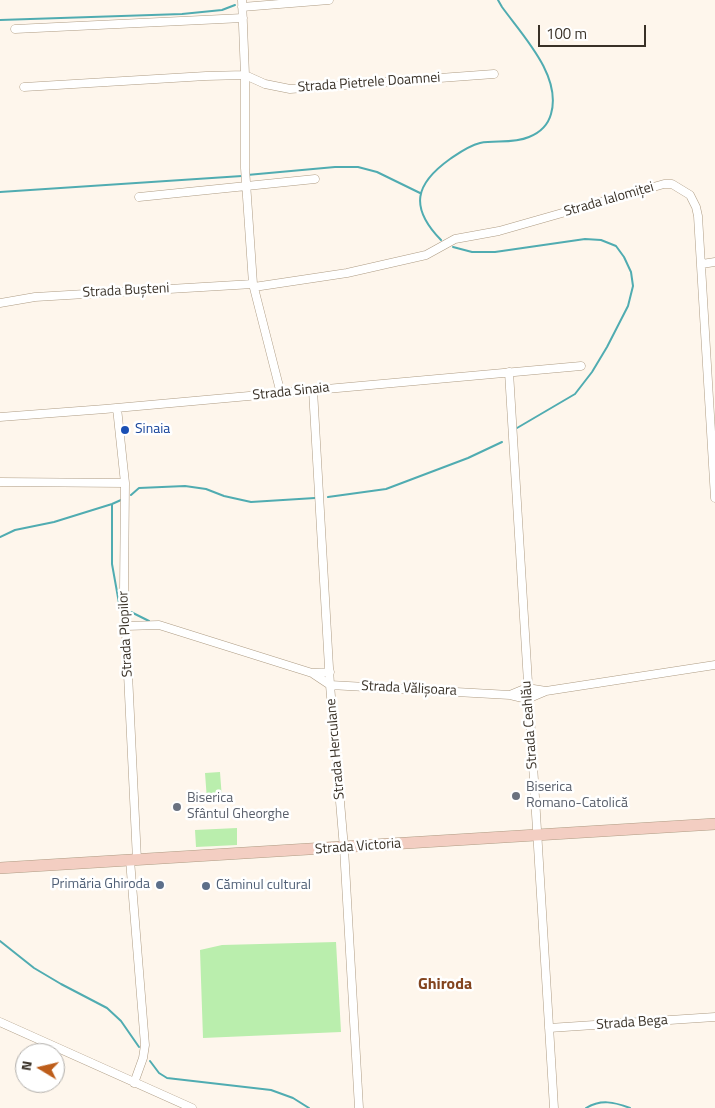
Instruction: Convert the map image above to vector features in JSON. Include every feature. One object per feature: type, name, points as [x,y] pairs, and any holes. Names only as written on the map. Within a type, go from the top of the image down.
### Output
[{"type":"street","points":[[281,394],[254,285],[245,168],[245,75],[242,4],[329,0]]},
{"type":"street","points":[[14,29],[243,18]]},
{"type":"street","name":"Strada Pietrele Doamnei","points":[[245,75],[265,84],[290,89],[494,74]]},
{"type":"street","points":[[24,87],[245,75]]},
{"type":"street","points":[[139,197],[246,184],[315,179]]},
{"type":"street","name":"Strada Ialomiței","points":[[435,249],[454,239],[499,231],[664,184],[672,184],[690,195],[696,206],[698,216],[702,264],[715,498]]},
{"type":"street","name":"Strada Bușteni","points":[[0,303],[35,297],[254,285],[355,272],[426,255],[435,249]]},
{"type":"street","points":[[702,264],[715,262]]},
{"type":"street","name":"Strada Sinaia","points":[[0,417],[281,394],[581,366]]},
{"type":"street","name":"Strada Ceahlău","points":[[509,372],[527,694],[538,835],[554,1108]]},
{"type":"street","name":"Strada Herculane","points":[[313,390],[330,678],[344,848],[359,1108]]},
{"type":"street","name":"Strada Plopilor","points":[[117,408],[125,483],[124,591],[133,860],[145,1045],[143,1058],[134,1083]]},
{"type":"street","points":[[0,482],[125,483]]},
{"type":"street","name":"Strada Vălișoara","points":[[126,626],[159,625],[330,678],[527,694]]},
{"type":"street","points":[[527,694],[715,665]]},
{"type":"street","name":"Strada Vălișoara","points":[[312,673],[330,678]]},
{"type":"street","name":"Strada Victoria","points":[[0,868],[715,824]]},
{"type":"street","name":"Strada Bega","points":[[549,1028],[715,1017]]},
{"type":"street","points":[[0,1022],[192,1108]]},
{"type":"green space","points":[[220,772],[222,799],[207,800],[205,773]]},
{"type":"green space","points":[[237,828],[237,845],[196,847],[195,830]]},
{"type":"green space","points":[[336,942],[341,1032],[203,1038],[200,950],[222,945]]},
{"type":"waterway","points":[[441,240],[424,217],[421,206],[420,196],[429,178],[450,159],[472,146],[486,142],[523,139],[533,135],[540,131],[551,114],[553,100],[551,85],[546,71],[530,44],[498,0]]},
{"type":"waterway","points":[[0,20],[182,14],[222,10],[235,5]]},
{"type":"waterway","points":[[247,175],[335,167],[358,167],[377,172],[420,193]]},
{"type":"waterway","points":[[0,192],[242,176]]},
{"type":"waterway","points":[[453,247],[472,252],[495,252],[585,239],[601,240],[616,246],[631,272],[633,286],[628,306],[592,372],[575,394],[517,428]]},
{"type":"waterway","points":[[328,497],[386,489],[468,458],[502,442]]},
{"type":"waterway","points":[[131,495],[139,488],[185,486],[206,489],[224,496],[251,502],[315,498]]},
{"type":"waterway","points":[[0,537],[15,530],[54,522],[121,500]]},
{"type":"waterway","points":[[112,504],[112,564],[119,603]]},
{"type":"waterway","points":[[131,612],[149,621]]},
{"type":"waterway","points":[[0,941],[34,968],[107,1008],[121,1021],[139,1047]]},
{"type":"waterway","points":[[150,1061],[159,1073],[167,1078],[271,1090],[293,1098],[309,1108]]},
{"type":"waterway","points":[[586,1108],[602,1102],[630,1108]]},
{"type":"place","name":"Sinaia","points":[[125,430]]},
{"type":"place","name":"Biserica Romano-Catolică","points":[[516,796]]},
{"type":"place","name":"Biserica Sfântul Gheorghe","points":[[177,807]]},
{"type":"place","name":"Primăria Ghiroda","points":[[160,885]]},
{"type":"place","name":"Căminul cultural","points":[[206,886]]},
{"type":"district","name":"Ghiroda","points":[[445,985]]}]
